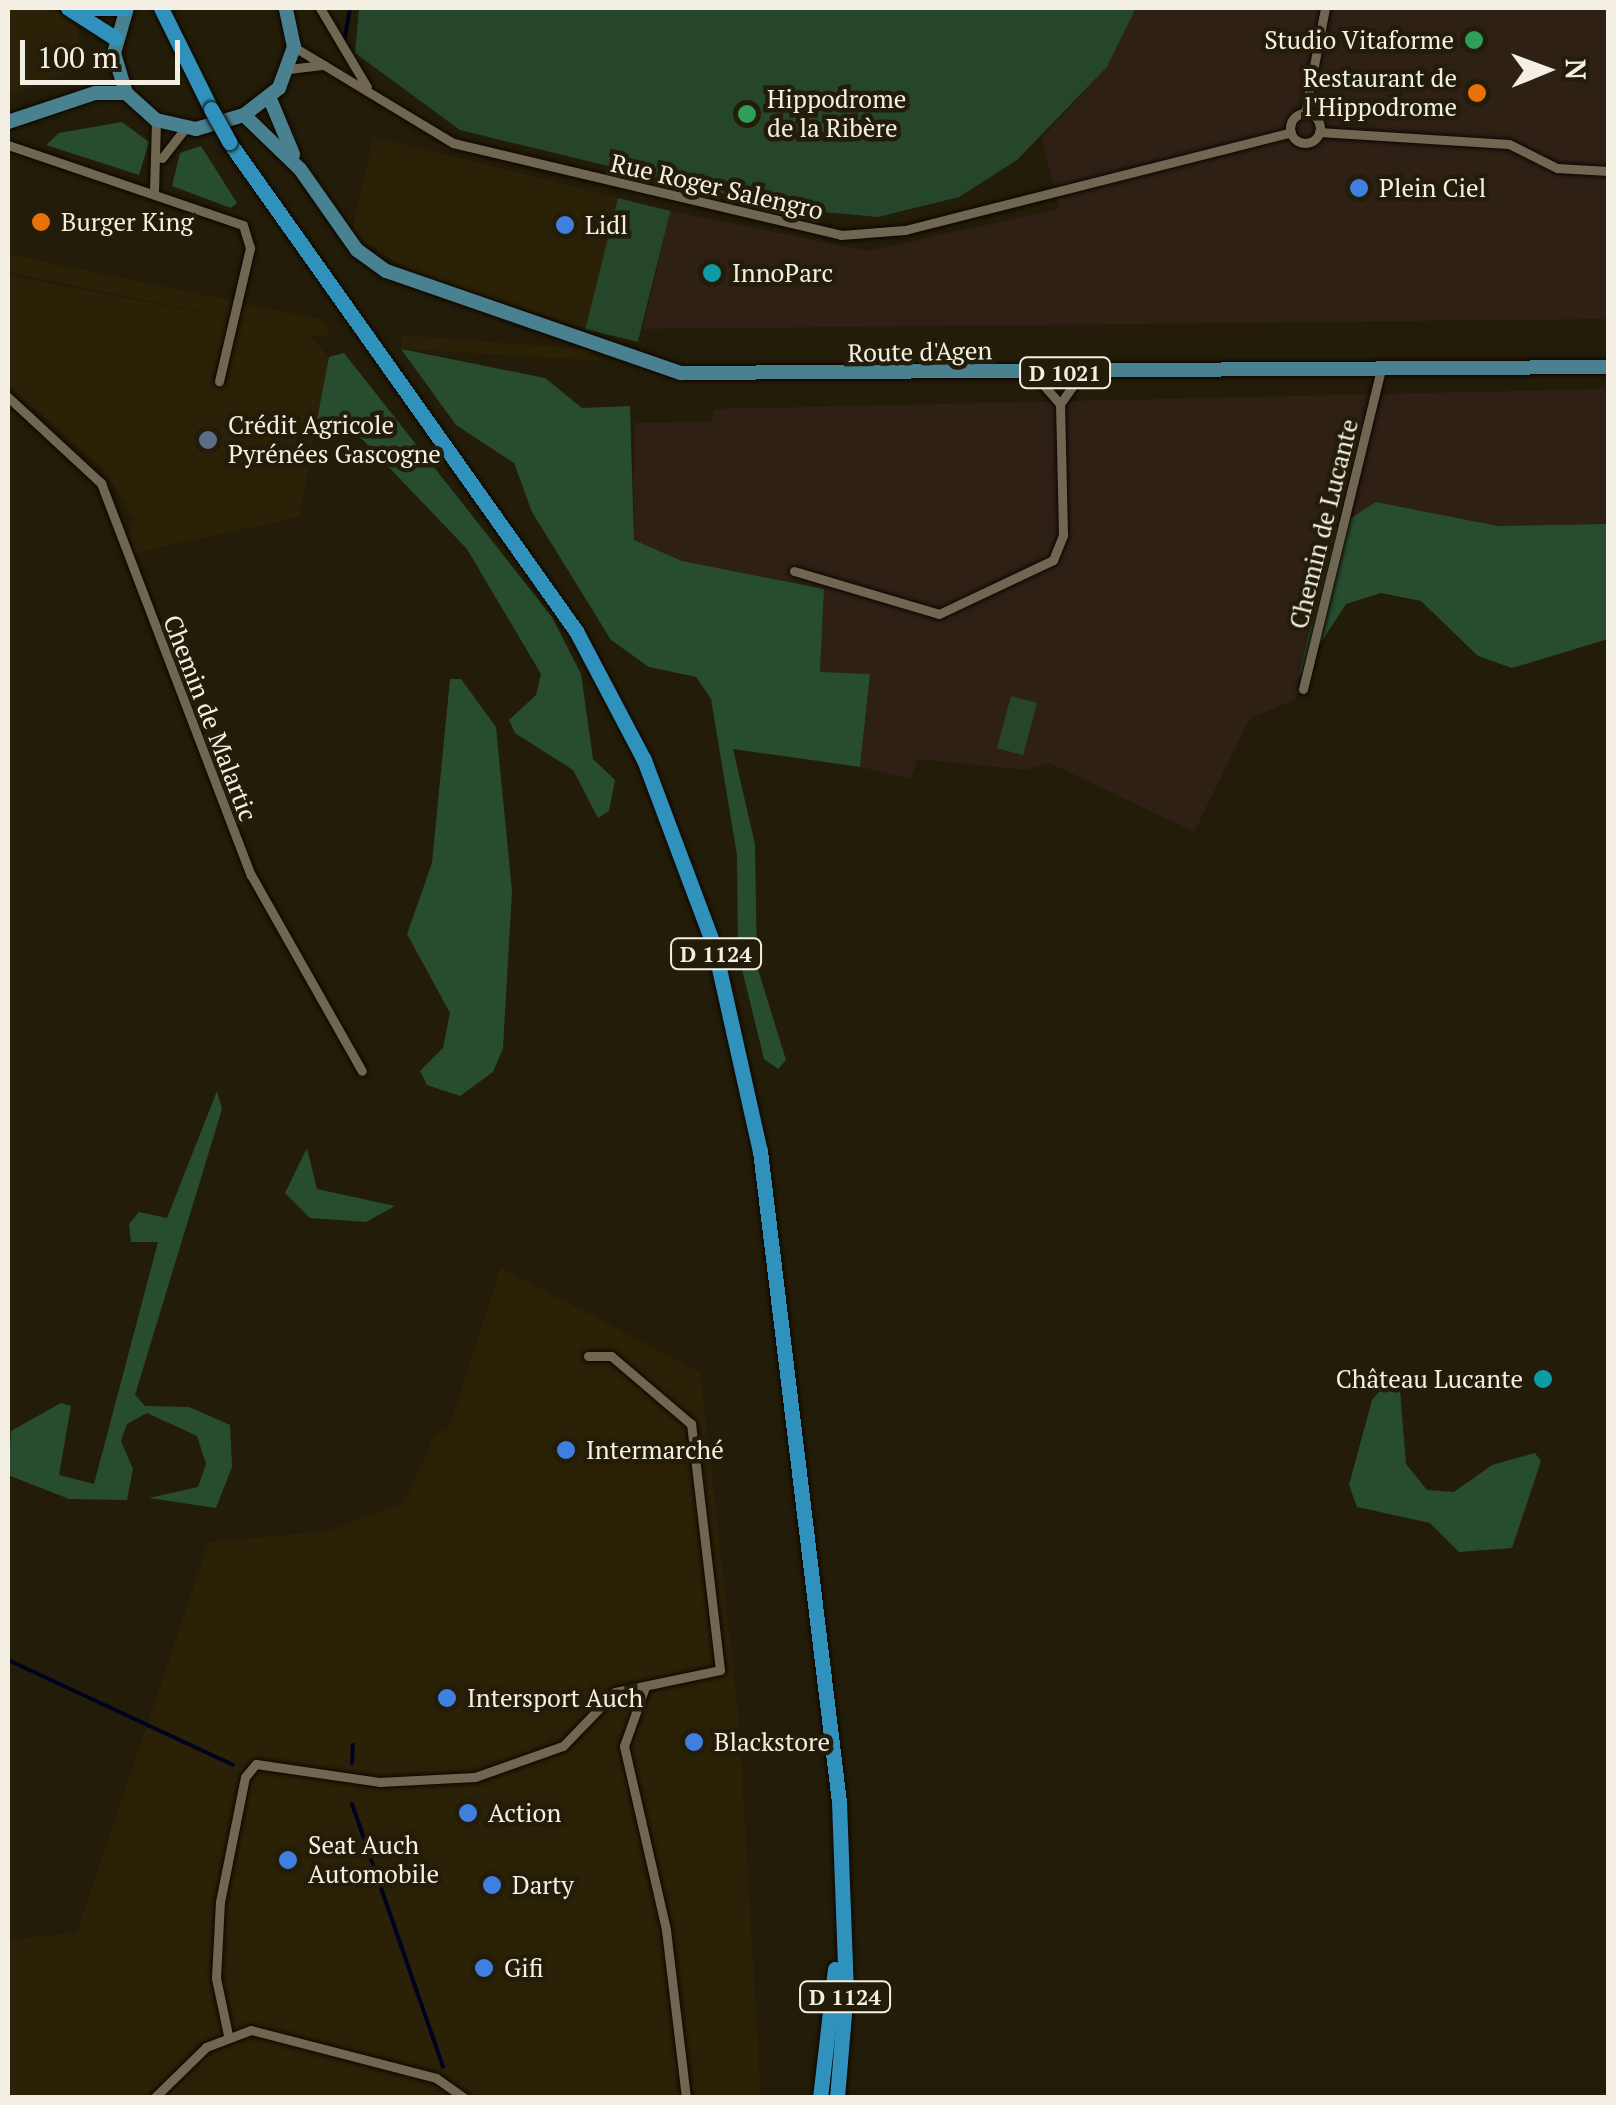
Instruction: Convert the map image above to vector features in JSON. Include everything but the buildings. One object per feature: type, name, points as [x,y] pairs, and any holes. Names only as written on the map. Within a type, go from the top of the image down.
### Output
[{"type":"highway","points":[[68,8],[115,38]]},
{"type":"highway","points":[[90,8],[126,8]]},
{"type":"highway","name":"D 1124","points":[[161,8],[211,110],[294,245],[551,590],[644,760],[691,876],[735,1022],[760,1151],[845,1896],[837,2098]]},
{"type":"highway","points":[[820,2098],[845,1896]]},
{"type":"main road","points":[[126,8],[115,38],[116,66],[126,94],[156,120],[185,129],[244,115],[270,99],[289,69],[294,46],[286,8]]},
{"type":"main road","points":[[94,92],[116,66]]},
{"type":"main road","points":[[8,122],[94,92],[126,94]]},
{"type":"main road","name":"Route d'Agen","points":[[270,99],[300,169],[339,230],[386,272],[658,368],[744,376],[1608,367]]},
{"type":"main road","name":"Route d'Agen","points":[[244,115],[300,169]]},
{"type":"street","points":[[320,8],[368,90]]},
{"type":"street","points":[[1292,132],[1305,113],[1325,8]]},
{"type":"street","name":"Rue Roger Salengro","points":[[294,46],[475,150],[841,235],[905,230],[1292,132],[1306,142],[1320,132]]},
{"type":"street","points":[[289,69],[327,65]]},
{"type":"street","points":[[1305,113],[1320,132],[1509,144],[1556,168],[1608,170]]},
{"type":"street","points":[[154,192],[162,158],[156,120]]},
{"type":"street","points":[[162,158],[185,129]]},
{"type":"street","points":[[8,145],[154,192],[249,232],[219,381]]},
{"type":"street","name":"Chemin de Lucante","points":[[1303,690],[1381,369]]},
{"type":"street","points":[[794,572],[938,614],[1044,566],[1063,535],[1060,404],[1082,372]]},
{"type":"street","points":[[1033,373],[1060,404]]},
{"type":"street","name":"Chemin de Malartic","points":[[8,396],[101,482],[252,875],[362,1071]]},
{"type":"street","points":[[228,2035],[216,1947],[250,1770],[267,1761],[358,1780],[474,1777],[562,1746],[615,1692],[720,1670],[694,1435],[684,1414],[611,1356],[588,1356]]},
{"type":"street","points":[[645,1687],[624,1746],[666,1930],[686,2098]]},
{"type":"street","points":[[154,2098],[228,2035],[287,2034],[446,2081],[465,2098]]},
{"type":"shaded area","points":[[8,8],[48,8],[78,21],[80,66],[8,96]]},
{"type":"shaded area","points":[[1136,8],[1608,8],[1608,319],[643,329],[670,211],[868,251],[1059,209],[1042,138],[1107,67]]},
{"type":"shaded area","points":[[373,137],[618,198],[586,329],[411,273],[352,232]]},
{"type":"shaded area","points":[[8,254],[320,319],[330,336],[309,335],[329,357],[299,517],[135,553],[128,533],[135,520],[103,469],[8,385],[8,275],[266,325],[8,272]]},
{"type":"shaded area","points":[[402,335],[586,349],[603,361],[401,349]]},
{"type":"shaded area","points":[[1608,389],[1608,524],[1497,526],[1377,502],[1295,700],[1250,718],[1194,832],[1050,763],[1025,770],[917,759],[911,779],[860,767],[870,674],[820,673],[824,589],[682,561],[634,540],[634,423],[712,422],[713,409]]},
{"type":"shaded area","points":[[501,1268],[700,1372],[738,1709],[761,2097],[8,2097],[8,1940],[77,1932],[209,1542],[328,1531],[404,1503],[435,1434],[449,1428]]},
{"type":"green space","name":"Hippodrome de la Ribère","points":[[359,8],[1136,8],[1107,67],[1017,160],[959,197],[878,217],[781,208],[460,130],[355,53]]},
{"type":"green space","points":[[122,122],[149,142],[139,175],[46,145],[59,133]]},
{"type":"green space","points":[[201,146],[237,203],[231,208],[172,186],[180,153]]},
{"type":"green space","points":[[618,198],[670,211],[638,342],[585,329]]},
{"type":"green space","points":[[401,349],[545,378],[582,408],[630,406],[634,540],[682,561],[824,589],[820,672],[870,674],[860,767],[733,749],[755,844],[757,966],[786,1060],[778,1069],[764,1059],[738,953],[737,855],[711,699],[696,677],[649,667],[611,640],[532,512],[514,463],[456,425]]},
{"type":"green space","points":[[344,353],[552,617],[581,674],[593,759],[615,780],[609,811],[598,818],[573,770],[515,733],[509,720],[536,695],[541,674],[467,549],[359,436],[316,425],[329,357]]},
{"type":"green space","points":[[1376,502],[1498,526],[1608,524],[1608,639],[1512,668],[1478,656],[1421,601],[1381,593],[1346,604],[1298,678],[1334,529]]},
{"type":"green space","points":[[450,679],[461,679],[496,727],[512,891],[503,1048],[493,1072],[460,1096],[427,1085],[420,1071],[443,1048],[450,1013],[407,934],[432,863]]},
{"type":"green space","points":[[1011,696],[1037,703],[1023,755],[997,748]]},
{"type":"green space","points":[[217,1091],[222,1109],[135,1395],[145,1406],[189,1407],[230,1425],[232,1467],[216,1508],[149,1498],[198,1487],[206,1464],[197,1436],[147,1413],[127,1424],[121,1441],[133,1469],[127,1500],[69,1499],[8,1475],[11,1431],[61,1403],[71,1406],[59,1475],[94,1484],[158,1242],[131,1242],[129,1224],[139,1212],[167,1218]]},
{"type":"green space","points":[[307,1148],[317,1189],[395,1206],[366,1222],[310,1218],[285,1193]]},
{"type":"green space","points":[[1387,1383],[1400,1391],[1406,1464],[1427,1490],[1454,1492],[1492,1465],[1535,1453],[1541,1461],[1512,1548],[1459,1552],[1430,1523],[1357,1507],[1349,1485],[1372,1400]]},
{"type":"waterway","points":[[344,42],[350,8]]},
{"type":"waterway","points":[[8,1660],[233,1765]]},
{"type":"waterway","points":[[352,1763],[353,1745]]},
{"type":"waterway","points":[[352,1804],[443,2067]]},
{"type":"place","name":"Studio Vitaforme","points":[[1474,40]]},
{"type":"place","name":"Restaurant de l'Hippodrome","points":[[1477,93]]},
{"type":"place","name":"Hippodrome de la Ribère","points":[[747,114]]},
{"type":"place","name":"Plein Ciel","points":[[1359,188]]},
{"type":"place","name":"Burger King","points":[[41,222]]},
{"type":"place","name":"Lidl","points":[[565,225]]},
{"type":"place","name":"InnoParc","points":[[712,273]]},
{"type":"place","name":"Crédit Agricole Pyrénées Gascogne","points":[[208,440]]},
{"type":"place","name":"Château Lucante","points":[[1543,1379]]},
{"type":"place","name":"Intermarché","points":[[566,1450]]},
{"type":"place","name":"Intersport Auch","points":[[447,1698]]},
{"type":"place","name":"Blackstore","points":[[694,1742]]},
{"type":"place","name":"Action","points":[[468,1813]]},
{"type":"place","name":"Seat Auch Automobile","points":[[288,1860]]},
{"type":"place","name":"Darty","points":[[492,1885]]},
{"type":"place","name":"Gifi","points":[[484,1968]]}]
